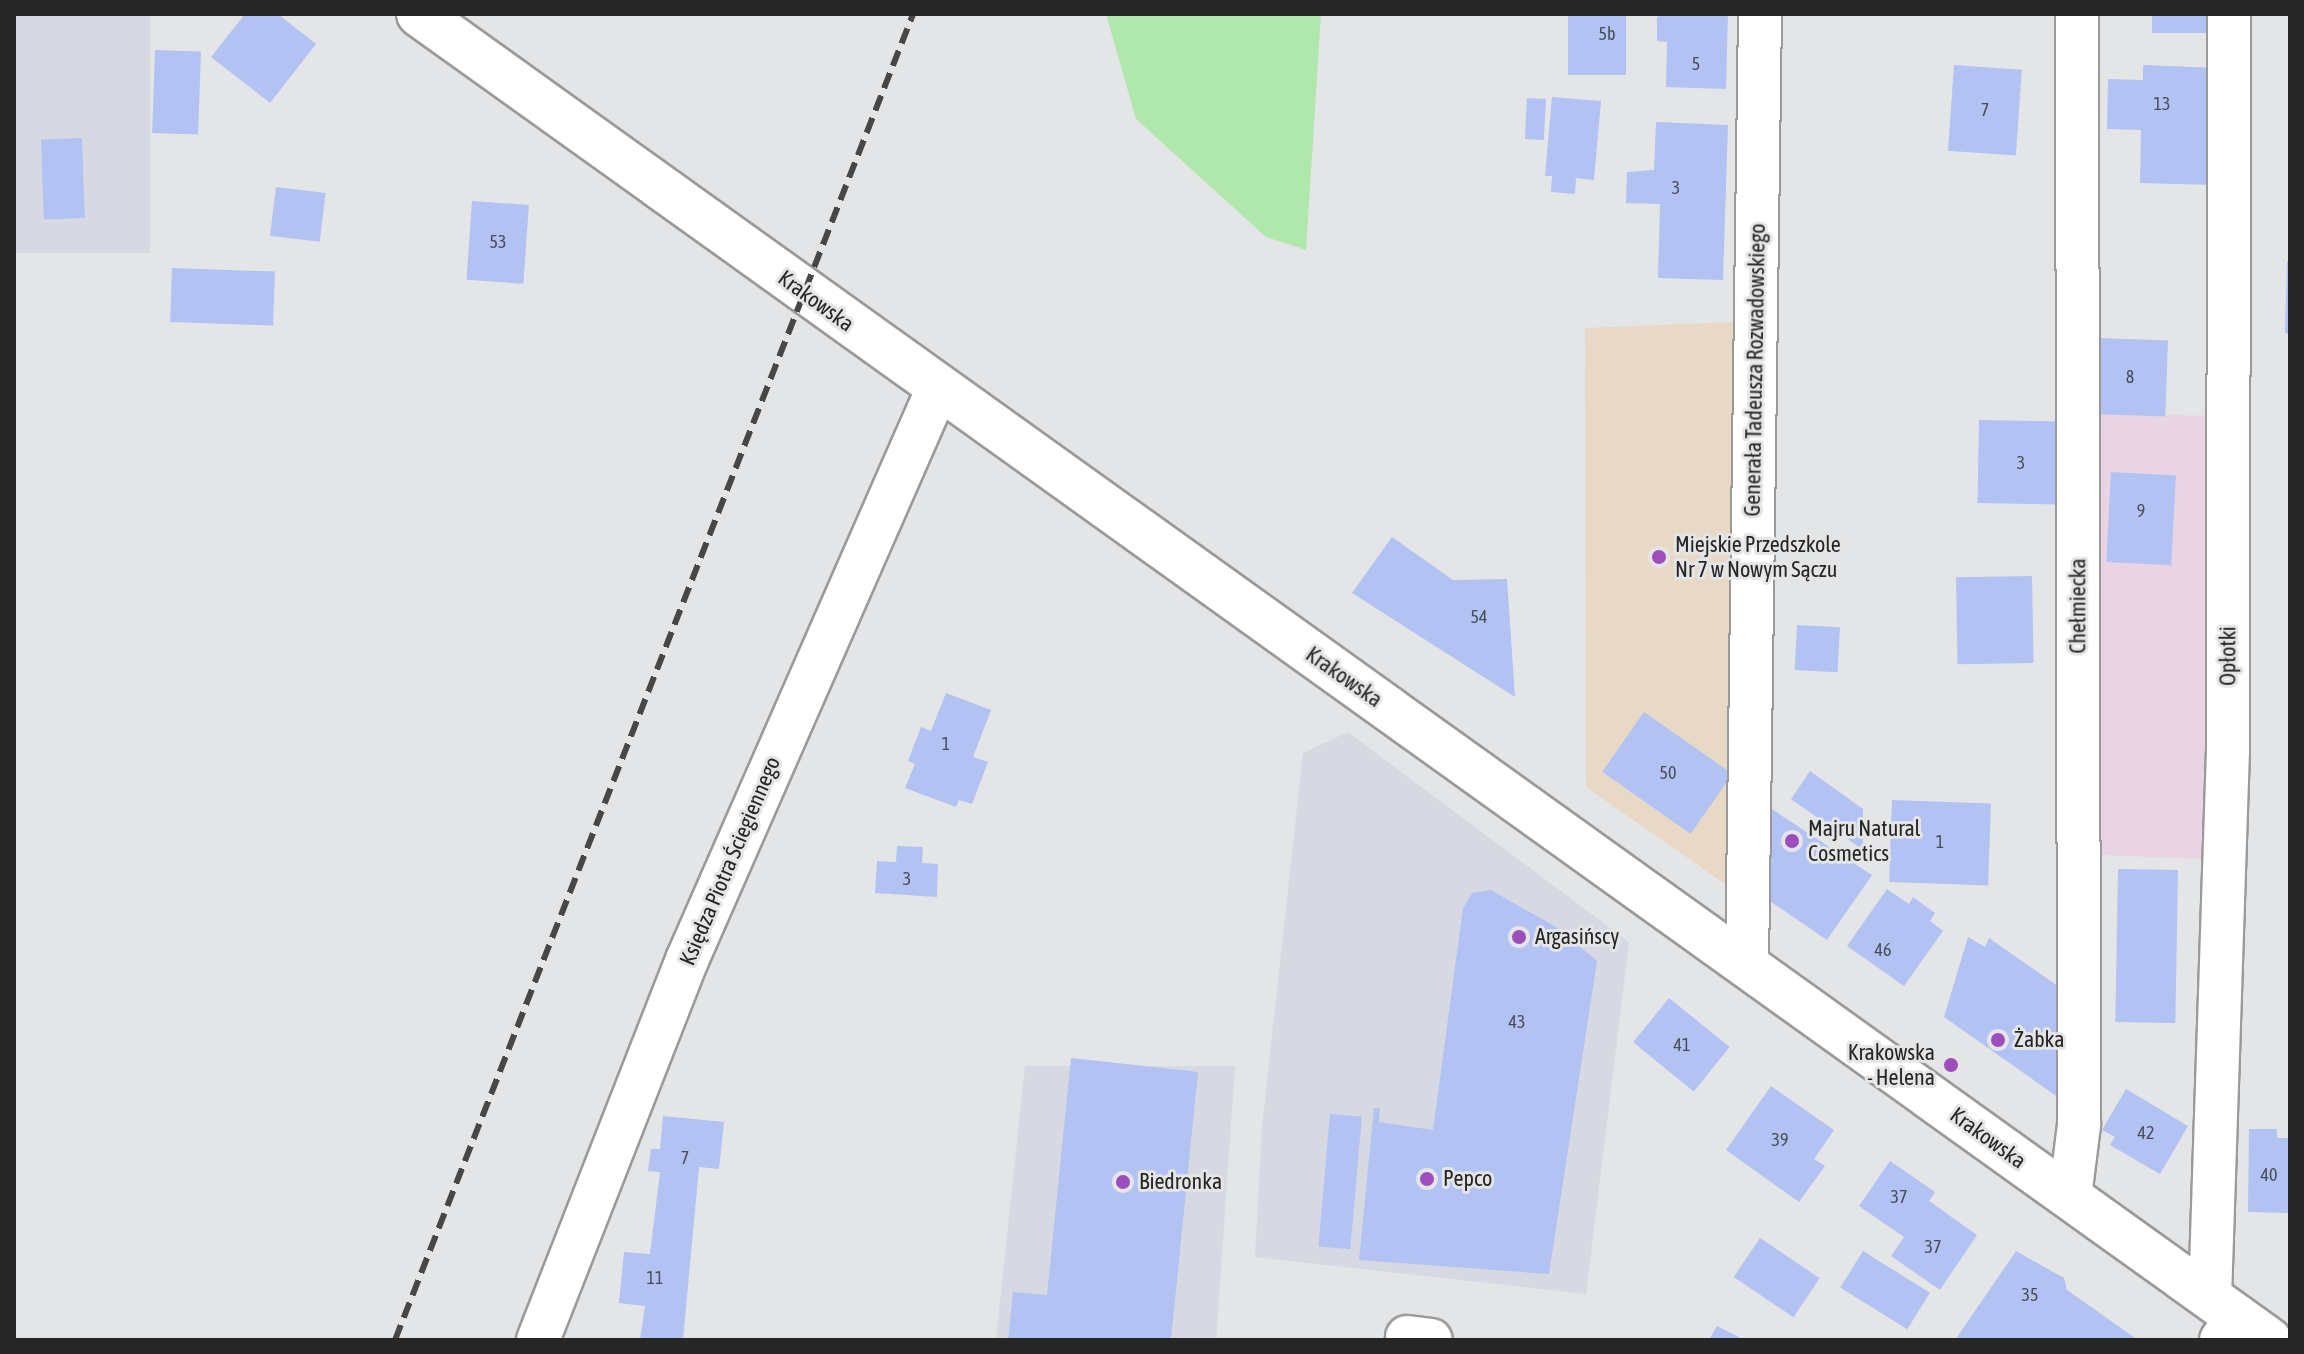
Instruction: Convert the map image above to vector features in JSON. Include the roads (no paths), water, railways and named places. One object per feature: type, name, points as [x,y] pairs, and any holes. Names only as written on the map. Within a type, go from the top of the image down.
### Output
[{"type":"main road","name":"Krakowska","points":[[419,14],[2070,1197],[2234,1323]]},
{"type":"street","name":"Generała Tadeusza Rozwadowskiego","points":[[1747,966],[1760,14]]},
{"type":"street","name":"Chełmiecka","points":[[2070,1197],[2079,1125],[2077,14]]},
{"type":"street","name":"Opłotki","points":[[2229,14],[2228,751],[2234,1323]]},
{"type":"street","name":"Księdza Piotra Ściegiennego","points":[[538,1340],[687,960],[938,388]]},
{"type":"railway","points":[[395,1340],[913,14]]},
{"type":"place","name":"Miejskie Przedszkole Nr 7 w Nowym Sączu","points":[[1659,557]]},
{"type":"place","name":"Majru Natural Cosmetics","points":[[1792,841]]},
{"type":"place","name":"Argasińscy","points":[[1519,937]]},
{"type":"place","name":"Żabka","points":[[1998,1040]]},
{"type":"place","name":"Krakowska - Helena","points":[[1951,1065]]},
{"type":"place","name":"Pepco","points":[[1427,1179]]},
{"type":"place","name":"Biedronka","points":[[1123,1182]]}]
